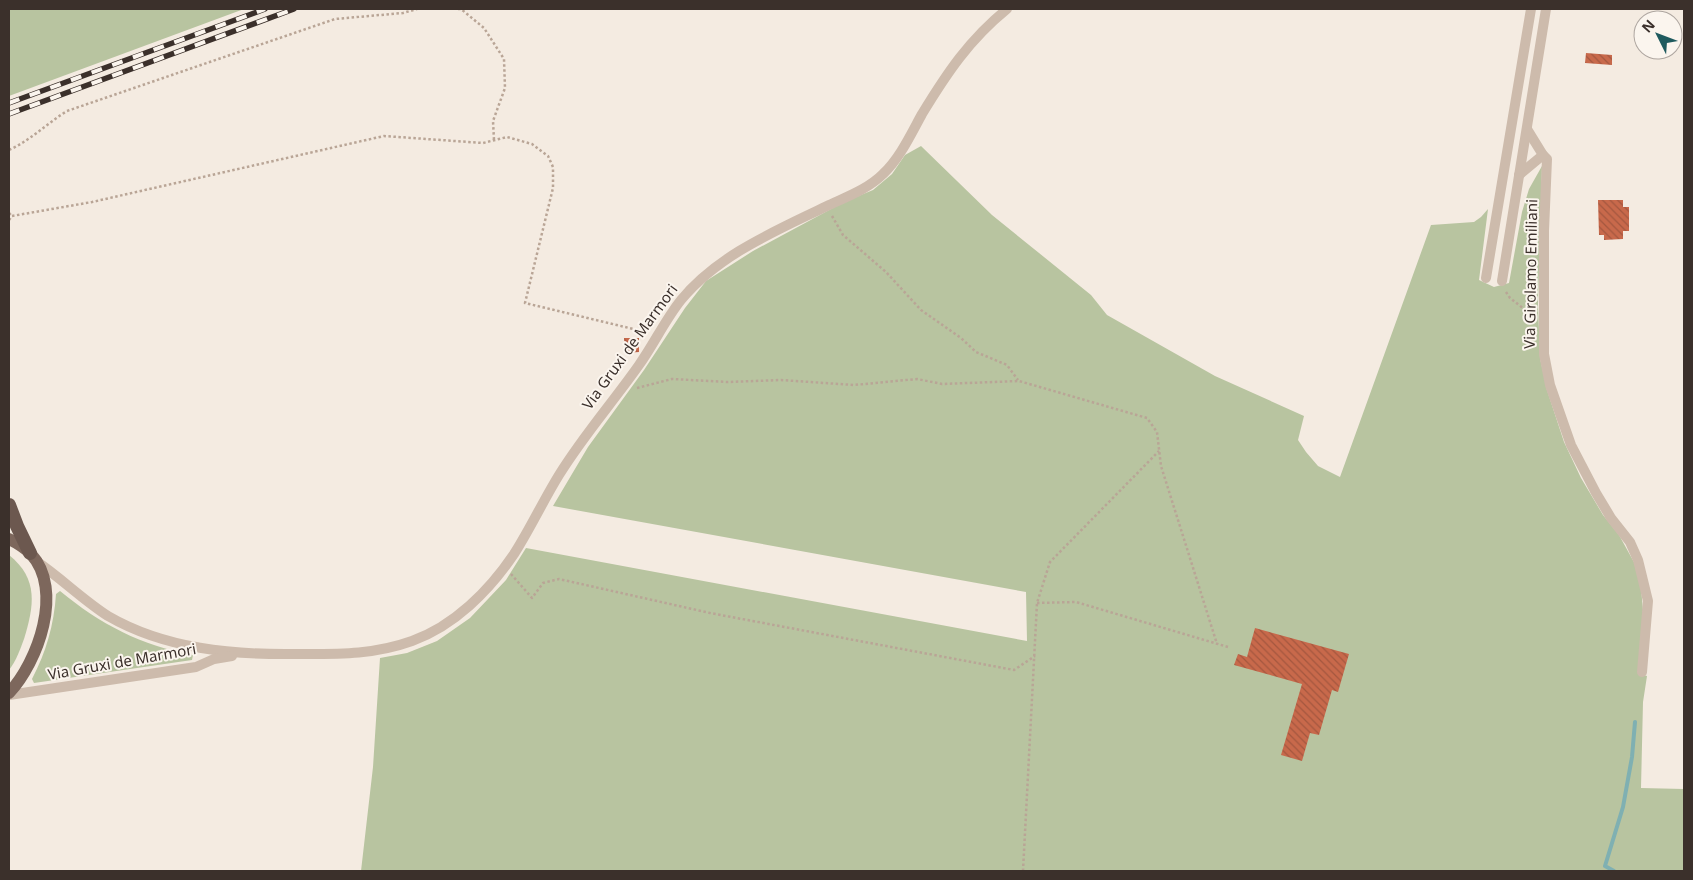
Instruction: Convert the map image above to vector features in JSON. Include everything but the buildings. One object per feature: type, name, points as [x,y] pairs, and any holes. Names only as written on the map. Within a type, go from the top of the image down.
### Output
[{"type":"highway","points":[[9,505],[17,526],[33,557]]},
{"type":"main road","points":[[9,539],[33,557],[43,572],[47,587],[44,624],[33,656],[24,674],[9,694]]},
{"type":"street","name":"Via Gruxi de Marmori","points":[[33,557],[90,604],[125,625],[193,647],[240,654],[366,653],[414,640],[459,615],[487,588],[513,554],[564,468],[588,432],[642,361],[680,301],[699,280],[723,261],[765,236],[869,185],[884,173],[962,53],[1007,9]]},
{"type":"street","points":[[1486,278],[1531,9]]},
{"type":"street","name":"Via Girolamo Emiliani","points":[[1502,281],[1546,9]]},
{"type":"street","points":[[1519,175],[1543,155],[1527,129]]},
{"type":"street","name":"Via Girolamo Emiliani","points":[[1543,155],[1547,159],[1544,354],[1550,385],[1571,445],[1596,493],[1611,518],[1630,542],[1638,560],[1648,601],[1642,672]]},
{"type":"street","name":"Via Gruxi de Marmori","points":[[9,694],[196,667],[214,659],[240,654]]},
{"type":"path","points":[[9,150],[26,142],[48,123],[67,111],[335,19],[403,13],[416,9]]},
{"type":"path","points":[[458,9],[484,28],[504,59],[505,88],[493,121],[494,140]]},
{"type":"path","points":[[9,220],[10,215],[92,202],[384,136],[483,143],[507,137],[532,144],[548,156],[553,167],[554,188],[525,303],[643,333],[660,331]]},
{"type":"path","points":[[827,206],[843,235],[886,272],[921,310],[961,338],[976,352],[1007,365],[1019,381]]},
{"type":"path","points":[[1502,281],[1505,291],[1510,298],[1543,324]]},
{"type":"path","points":[[623,387],[641,388],[672,379],[728,382],[781,380],[854,386],[917,379],[942,384],[1019,381],[1147,418],[1157,432],[1161,466],[1217,644]]},
{"type":"path","points":[[1023,871],[1037,603],[1050,562],[1159,451]]},
{"type":"path","points":[[504,566],[532,598],[543,583],[559,579],[710,613],[1014,670],[1035,656]]},
{"type":"path","points":[[1037,603],[1076,602],[1228,647]]},
{"type":"green space","points":[[9,9],[244,9],[9,96]]},
{"type":"green space","points":[[921,146],[992,215],[1091,295],[1107,315],[1215,376],[1304,416],[1298,440],[1318,466],[1340,477],[1431,225],[1474,222],[1488,209],[1479,280],[1494,287],[1509,283],[1522,212],[1529,189],[1542,166],[1538,304],[1540,358],[1547,390],[1564,442],[1581,478],[1603,515],[1619,535],[1635,564],[1641,588],[1643,610],[1638,673],[1647,676],[1643,702],[1641,788],[1684,789],[1684,871],[361,871],[373,767],[380,658],[407,653],[437,641],[470,618],[506,580],[526,548],[1027,641],[1026,592],[553,506],[588,447],[706,281],[753,251],[844,202],[873,190],[892,174],[905,155]]},
{"type":"green space","points":[[9,555],[19,564],[30,583],[32,604],[24,639],[16,659],[9,670]]},
{"type":"green space","points":[[60,591],[90,614],[122,632],[156,646],[193,655],[192,660],[34,683],[32,679],[41,659],[51,627],[56,594]]},
{"type":"waterway","points":[[1614,871],[1605,866],[1623,807],[1632,757],[1635,722]]},
{"type":"railway","points":[[9,103],[265,9]]},
{"type":"railway","points":[[9,114],[294,9]]}]
